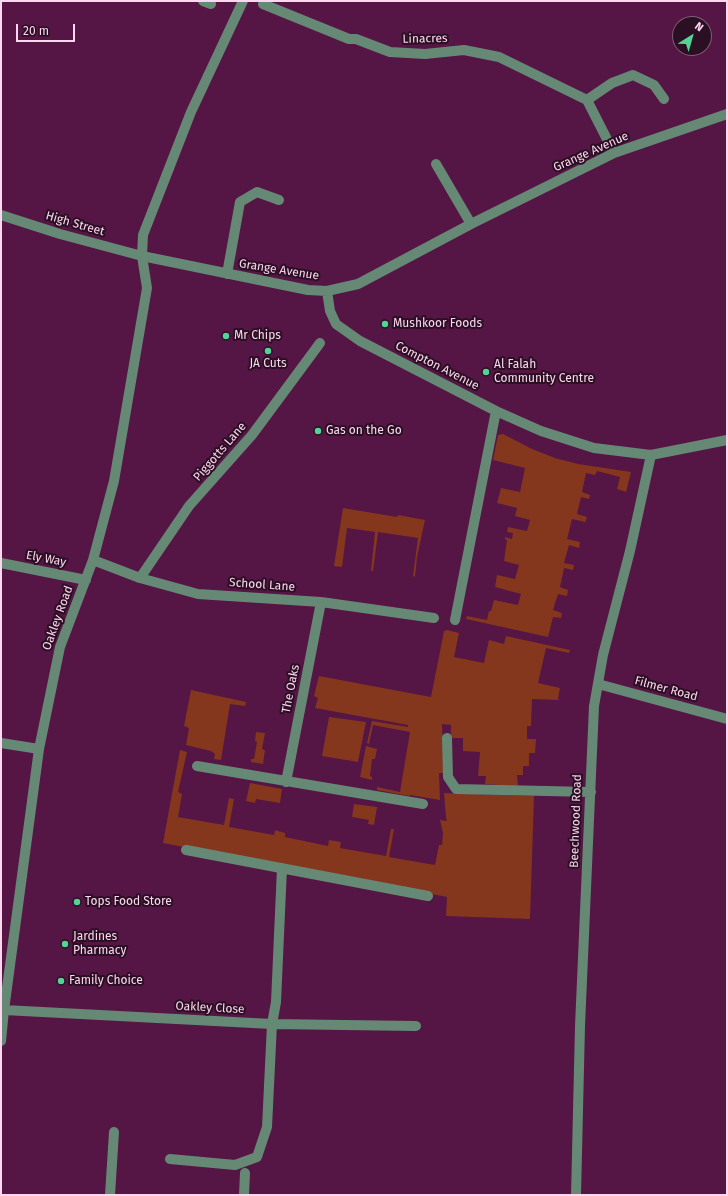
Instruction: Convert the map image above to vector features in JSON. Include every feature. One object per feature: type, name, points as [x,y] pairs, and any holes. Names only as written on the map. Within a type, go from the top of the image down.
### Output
[{"type":"street","name":"Oakley Road","points":[[1,1041],[39,749],[60,647],[93,560],[114,481],[147,288],[142,256],[143,235],[191,112],[243,1]]},
{"type":"street","name":"Linacres","points":[[263,4],[349,40],[356,40],[390,52],[425,54],[464,50],[499,57],[587,100]]},
{"type":"street","points":[[614,153],[587,100],[612,83],[633,75],[654,85],[664,100]]},
{"type":"street","name":"Grange Avenue","points":[[142,256],[308,290],[327,291],[358,284],[471,224],[614,153],[727,114]]},
{"type":"street","points":[[436,164],[471,224]]},
{"type":"street","points":[[227,274],[240,202],[257,192],[279,200]]},
{"type":"street","name":"High Street","points":[[1,215],[60,234],[142,256]]},
{"type":"street","name":"Compton Avenue","points":[[327,291],[330,311],[336,324],[354,337],[496,411],[541,431],[594,448],[651,455],[727,440]]},
{"type":"street","name":"Piggotts Lane","points":[[140,578],[189,506],[252,435],[320,344]]},
{"type":"street","points":[[455,620],[496,411]]},
{"type":"street","name":"Beechwood Road","points":[[576,1195],[580,1026],[594,706],[603,654],[630,551],[651,455]]},
{"type":"street","name":"School Lane","points":[[93,560],[140,578],[198,594],[321,602],[434,618]]},
{"type":"street","name":"Ely Way","points":[[1,563],[86,580]]},
{"type":"street","name":"The Oaks","points":[[286,782],[321,602]]},
{"type":"street","name":"Filmer Road","points":[[598,684],[727,719]]},
{"type":"street","points":[[447,738],[448,777],[456,789],[591,792]]},
{"type":"street","points":[[1,742],[39,749]]},
{"type":"street","points":[[197,766],[423,804]]},
{"type":"street","points":[[186,850],[428,896]]},
{"type":"street","points":[[170,1159],[235,1165],[258,1157],[267,1127],[272,1024],[276,1002],[282,868]]},
{"type":"street","name":"Oakley Close","points":[[4,1010],[272,1024],[416,1026]]},
{"type":"street","points":[[110,1195],[114,1132]]},
{"type":"street","points":[[244,1195],[245,1173]]},
{"type":"shaded area","points":[[503,434],[532,449],[555,458],[578,464],[631,472],[626,492],[617,489],[620,477],[597,471],[595,475],[586,473],[582,492],[590,496],[589,499],[581,497],[577,514],[587,517],[585,522],[572,519],[567,539],[580,542],[579,548],[569,545],[564,563],[574,565],[573,570],[564,568],[560,587],[568,590],[567,596],[558,594],[553,610],[562,613],[561,618],[553,617],[548,637],[466,619],[467,616],[487,620],[494,600],[518,605],[521,594],[495,587],[497,575],[515,579],[519,565],[504,561],[507,540],[505,537],[512,539],[513,533],[507,532],[508,527],[527,531],[530,520],[515,516],[517,508],[497,503],[501,488],[520,492],[525,468],[493,460],[498,435]]},
{"type":"shaded area","points":[[343,508],[425,520],[417,557],[415,577],[413,576],[418,538],[378,532],[373,571],[371,571],[375,532],[347,528],[342,567],[334,566]]},
{"type":"shaded area","points":[[447,630],[459,633],[454,657],[484,663],[489,640],[504,644],[506,636],[570,650],[569,653],[546,648],[538,683],[560,688],[558,699],[560,700],[532,699],[531,726],[527,726],[527,739],[536,739],[535,753],[529,753],[529,766],[523,766],[523,775],[517,775],[518,786],[485,784],[486,776],[478,776],[480,752],[463,751],[463,738],[451,738],[451,725],[442,724],[444,773],[439,773],[440,800],[377,790],[377,787],[400,792],[410,732],[373,725],[369,744],[367,743],[372,721],[408,727],[408,725],[315,708],[318,698],[314,696],[319,676],[431,697],[444,631]]},
{"type":"shaded area","points":[[191,690],[246,702],[245,706],[230,704],[221,760],[214,759],[215,754],[211,751],[186,745],[189,728],[184,726]]},
{"type":"shaded area","points":[[329,717],[366,722],[358,762],[322,756]]},
{"type":"shaded area","points":[[256,732],[265,733],[262,749],[265,750],[263,764],[251,762],[251,759],[254,759],[257,742],[255,741]]},
{"type":"shaded area","points":[[366,746],[377,749],[375,759],[372,759],[370,776],[372,777],[372,780],[360,777]]},
{"type":"shaded area","points":[[180,750],[187,752],[178,792],[182,794],[178,817],[224,825],[229,798],[234,799],[229,827],[274,835],[275,830],[285,833],[285,837],[328,846],[329,840],[341,842],[340,848],[386,856],[391,829],[394,829],[389,857],[435,865],[439,845],[442,845],[443,833],[440,820],[447,821],[444,793],[534,796],[530,919],[446,916],[447,897],[163,843]]},
{"type":"shaded area","points":[[250,783],[282,789],[280,803],[256,799],[255,803],[246,801]]},
{"type":"shaded area","points":[[354,804],[377,807],[374,825],[368,824],[369,820],[352,817]]},
{"type":"place","name":"Mushkoor Foods","points":[[385,324]]},
{"type":"place","name":"Mr Chips","points":[[226,336]]},
{"type":"place","name":"JA Cuts","points":[[268,351]]},
{"type":"place","name":"Al Falah Community Centre","points":[[486,372]]},
{"type":"place","name":"Gas on the Go","points":[[318,431]]},
{"type":"place","name":"Tops Food Store","points":[[77,902]]},
{"type":"place","name":"Jardines Pharmacy","points":[[65,944]]},
{"type":"place","name":"Family Choice","points":[[61,981]]}]
